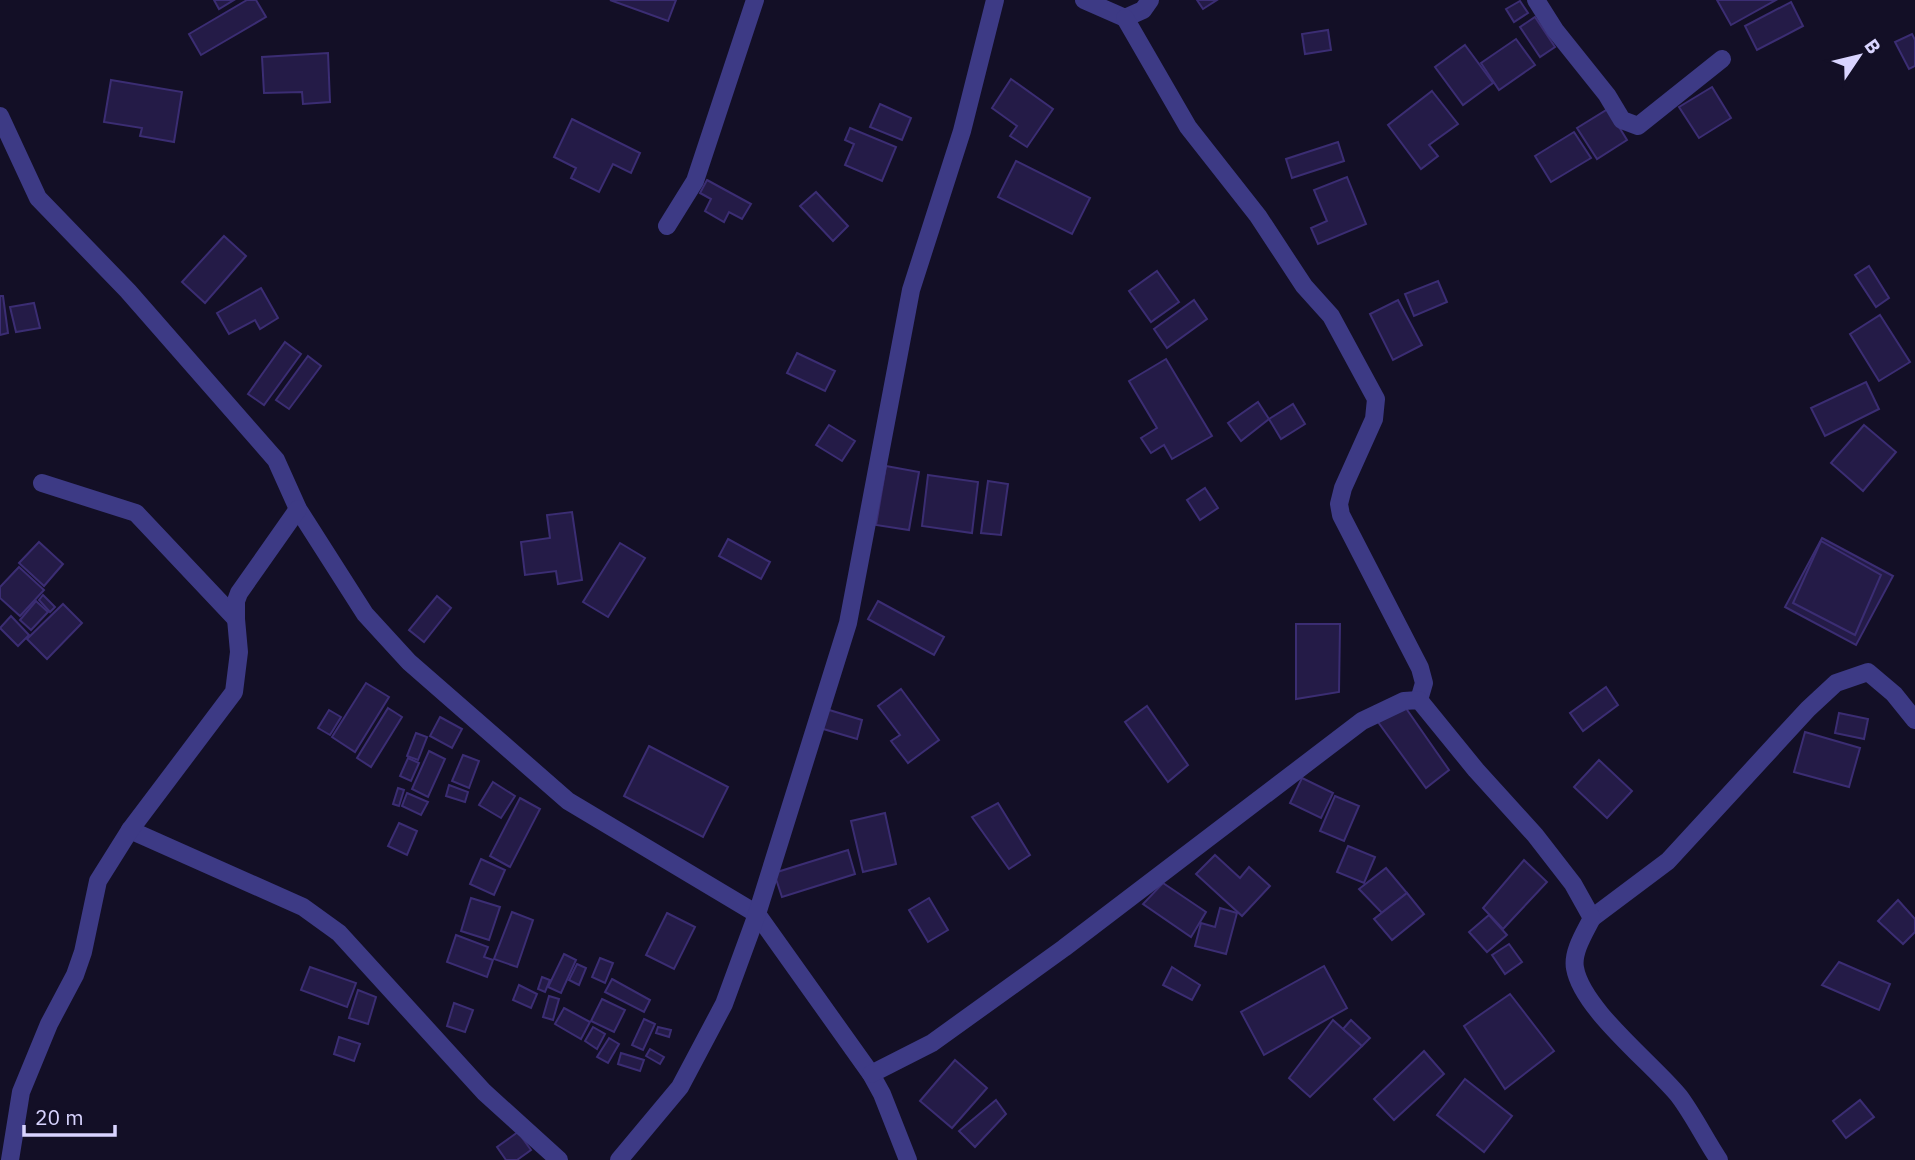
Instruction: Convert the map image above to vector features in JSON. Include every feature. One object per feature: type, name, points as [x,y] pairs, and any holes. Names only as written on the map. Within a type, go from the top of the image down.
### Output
[{"type":"street","points":[[667,226],[695,181],[755,0]]},
{"type":"street","points":[[619,1160],[680,1087],[724,1004],[757,914],[848,623],[911,290],[962,131],[995,0]]},
{"type":"street","points":[[1084,0],[1125,18],[1188,127],[1258,216],[1304,286],[1331,316],[1376,400],[1374,419],[1343,488],[1339,504],[1341,515],[1420,668],[1424,683],[1419,700]]},
{"type":"street","points":[[1125,18],[1143,10],[1150,0]]},
{"type":"street","points":[[1536,0],[1555,30],[1607,95],[1622,120],[1638,126],[1722,59]]},
{"type":"street","points":[[0,116],[38,198],[128,290],[276,460],[298,509],[365,614],[409,663],[568,801],[757,914],[871,1074],[882,1094],[908,1160]]},
{"type":"street","points":[[42,482],[136,513],[236,619]]},
{"type":"street","points":[[10,1160],[21,1092],[49,1024],[75,975],[83,953],[98,881],[130,830],[234,692],[239,652],[236,601],[298,509]]},
{"type":"street","points":[[1719,1160],[1679,1097],[1609,1024],[1579,985],[1574,965],[1579,945],[1592,918],[1668,861],[1808,709],[1836,683],[1868,672],[1894,694],[1915,720]]},
{"type":"street","points":[[871,1074],[932,1043],[1020,980],[1363,721],[1404,701],[1419,700]]},
{"type":"street","points":[[1419,700],[1476,770],[1535,835],[1573,884],[1592,918]]},
{"type":"street","points":[[130,830],[303,906],[338,933],[484,1092],[559,1160]]},
{"type":"building","points":[[214,0],[234,0],[219,9]]},
{"type":"building","points":[[247,0],[256,0],[266,17],[201,55],[189,34]]},
{"type":"building","points":[[610,0],[676,0],[668,21]]},
{"type":"building","points":[[1197,0],[1217,0],[1203,9]]},
{"type":"building","points":[[1717,0],[1776,0],[1731,25]]},
{"type":"building","points":[[1520,1],[1528,13],[1514,22],[1506,9]]},
{"type":"building","points":[[1791,2],[1803,26],[1757,50],[1745,26]]},
{"type":"building","points":[[1535,17],[1555,47],[1540,57],[1520,27]]},
{"type":"building","points":[[1328,30],[1331,50],[1305,54],[1302,34]]},
{"type":"building","points":[[1912,34],[1915,40],[1915,66],[1909,69],[1895,42]]},
{"type":"building","points":[[1516,39],[1535,65],[1499,90],[1481,63]]},
{"type":"building","points":[[1465,45],[1493,83],[1463,105],[1435,67]]},
{"type":"building","points":[[328,53],[330,102],[303,104],[302,92],[264,93],[262,57]]},
{"type":"building","points":[[1011,79],[1053,109],[1027,147],[1010,136],[1017,126],[992,108]]},
{"type":"building","points":[[111,80],[182,92],[174,142],[140,136],[142,128],[104,122]]},
{"type":"building","points":[[1712,87],[1731,118],[1699,138],[1679,107]]},
{"type":"building","points":[[1432,91],[1458,124],[1429,145],[1438,156],[1421,169],[1388,125]]},
{"type":"building","points":[[880,104],[911,118],[902,140],[870,127]]},
{"type":"building","points":[[1608,109],[1627,140],[1597,159],[1577,128]]},
{"type":"building","points":[[572,119],[640,153],[631,173],[613,164],[599,192],[571,178],[576,168],[554,157]]},
{"type":"building","points":[[850,128],[896,147],[882,181],[845,165],[854,144],[845,140]]},
{"type":"building","points":[[1574,132],[1591,158],[1551,182],[1535,156]]},
{"type":"building","points":[[1338,142],[1344,161],[1292,178],[1286,159]]},
{"type":"building","points":[[1016,161],[1090,198],[1072,234],[998,197]]},
{"type":"building","points":[[1347,177],[1366,224],[1318,244],[1311,228],[1327,221],[1314,190]]},
{"type":"building","points":[[707,180],[751,204],[742,219],[729,212],[724,222],[705,211],[711,199],[700,193]]},
{"type":"building","points":[[816,192],[848,226],[833,241],[800,206]]},
{"type":"building","points":[[224,236],[246,256],[205,303],[182,282]]},
{"type":"building","points":[[1869,266],[1889,298],[1876,307],[1855,275]]},
{"type":"building","points":[[1157,271],[1179,302],[1151,322],[1129,291]]},
{"type":"building","points":[[1438,281],[1447,302],[1414,316],[1405,294]]},
{"type":"building","points":[[261,288],[278,318],[260,329],[255,320],[229,334],[217,313]]},
{"type":"building","points":[[0,296],[3,296],[8,333],[0,335]]},
{"type":"building","points":[[1194,300],[1207,319],[1167,348],[1154,329]]},
{"type":"building","points":[[1398,300],[1422,345],[1393,360],[1370,314]]},
{"type":"building","points":[[34,303],[40,328],[16,332],[10,307]]},
{"type":"building","points":[[1880,315],[1910,362],[1879,381],[1850,334]]},
{"type":"building","points":[[285,342],[301,354],[264,405],[248,394]]},
{"type":"building","points":[[797,353],[835,371],[825,391],[787,373]]},
{"type":"building","points":[[308,356],[321,366],[289,409],[276,400]]},
{"type":"building","points":[[1166,359],[1212,436],[1172,459],[1164,445],[1151,453],[1141,438],[1157,428],[1129,381]]},
{"type":"building","points":[[1866,382],[1879,409],[1825,436],[1811,408]]},
{"type":"building","points":[[1258,402],[1269,419],[1241,441],[1228,423]]},
{"type":"building","points":[[1293,404],[1305,424],[1281,439],[1269,419]]},
{"type":"building","points":[[829,425],[855,441],[842,461],[816,445]]},
{"type":"building","points":[[1864,425],[1896,452],[1863,491],[1831,463]]},
{"type":"building","points":[[886,466],[919,472],[909,530],[876,525]]},
{"type":"building","points":[[928,475],[978,482],[972,533],[922,526]]},
{"type":"building","points":[[988,481],[1008,484],[1001,535],[981,533]]},
{"type":"building","points":[[1205,488],[1218,508],[1200,520],[1187,500]]},
{"type":"building","points":[[572,512],[582,580],[558,584],[556,571],[525,575],[521,542],[550,538],[547,515]]},
{"type":"building","points":[[1822,538],[1893,576],[1856,645],[1785,607]]},
{"type":"building","points":[[728,539],[770,562],[761,579],[719,556]]},
{"type":"building","points":[[1821,541],[1881,575],[1855,635],[1793,603]]},
{"type":"building","points":[[39,542],[63,564],[44,586],[19,563]]},
{"type":"building","points":[[620,543],[645,558],[608,617],[583,602]]},
{"type":"building","points":[[19,567],[44,590],[20,616],[0,598],[0,587]]},
{"type":"building","points":[[43,595],[55,607],[50,612],[39,600]]},
{"type":"building","points":[[437,596],[451,608],[424,642],[409,630]]},
{"type":"building","points":[[36,601],[48,612],[31,630],[20,620]]},
{"type":"building","points":[[878,601],[944,637],[934,655],[868,619]]},
{"type":"building","points":[[63,604],[82,623],[47,659],[27,639]]},
{"type":"building","points":[[11,616],[29,635],[18,646],[0,628]]},
{"type":"building","points":[[1296,624],[1340,624],[1339,692],[1296,699]]},
{"type":"building","points":[[366,683],[389,697],[355,752],[332,737]]},
{"type":"building","points":[[1606,687],[1618,705],[1583,731],[1570,713]]},
{"type":"building","points":[[901,689],[939,740],[908,763],[891,741],[900,735],[878,706]]},
{"type":"building","points":[[1403,704],[1449,770],[1426,788],[1378,722]]},
{"type":"building","points":[[1147,706],[1188,765],[1168,782],[1125,722]]},
{"type":"building","points":[[388,708],[402,717],[371,767],[357,758]]},
{"type":"building","points":[[826,709],[862,720],[857,739],[820,728]]},
{"type":"building","points":[[329,710],[341,717],[330,735],[318,728]]},
{"type":"building","points":[[1839,713],[1868,719],[1864,739],[1835,733]]},
{"type":"building","points":[[440,717],[462,729],[452,748],[430,736]]},
{"type":"building","points":[[1805,732],[1860,748],[1849,787],[1794,772]]},
{"type":"building","points":[[416,733],[427,737],[418,760],[407,756]]},
{"type":"building","points":[[649,746],[728,787],[703,837],[624,796]]},
{"type":"building","points":[[429,751],[445,759],[428,797],[412,789]]},
{"type":"building","points":[[463,755],[479,761],[469,788],[452,781]]},
{"type":"building","points":[[408,758],[419,763],[411,781],[400,776]]},
{"type":"building","points":[[1599,760],[1632,791],[1607,818],[1574,787]]},
{"type":"building","points":[[1302,778],[1333,793],[1321,818],[1290,803]]},
{"type":"building","points":[[493,782],[515,796],[501,818],[479,805]]},
{"type":"building","points":[[449,785],[468,792],[465,802],[446,796]]},
{"type":"building","points":[[398,788],[404,790],[399,806],[393,804]]},
{"type":"building","points":[[407,793],[428,802],[421,815],[402,806]]},
{"type":"building","points":[[1335,796],[1359,806],[1344,841],[1320,831]]},
{"type":"building","points":[[520,798],[540,809],[510,867],[490,856]]},
{"type":"building","points":[[998,803],[1030,855],[1009,869],[972,817]]},
{"type":"building","points":[[885,813],[896,864],[863,872],[851,821]]},
{"type":"building","points":[[399,823],[417,831],[407,855],[388,846]]},
{"type":"building","points":[[1348,846],[1375,857],[1364,883],[1337,872]]},
{"type":"building","points":[[848,850],[855,874],[782,897],[774,873]]},
{"type":"building","points":[[1215,855],[1240,878],[1249,867],[1270,886],[1242,916],[1196,874]]},
{"type":"building","points":[[481,859],[505,870],[494,895],[470,884]]},
{"type":"building","points":[[1524,860],[1547,882],[1503,929],[1483,908]]},
{"type":"building","points":[[1386,868],[1407,893],[1382,913],[1359,889]]},
{"type":"building","points":[[1163,883],[1206,912],[1191,937],[1143,904]]},
{"type":"building","points":[[1407,893],[1424,914],[1392,940],[1374,919]]},
{"type":"building","points":[[471,898],[500,907],[489,940],[461,931]]},
{"type":"building","points":[[929,898],[948,930],[928,942],[909,910]]},
{"type":"building","points":[[1898,900],[1915,919],[1915,932],[1903,944],[1878,921]]},
{"type":"building","points":[[1220,908],[1237,913],[1226,954],[1195,946],[1201,923],[1215,927]]},
{"type":"building","points":[[512,912],[533,920],[517,967],[494,959]]},
{"type":"building","points":[[667,913],[695,927],[674,969],[646,955]]},
{"type":"building","points":[[1489,915],[1507,935],[1487,952],[1469,932]]},
{"type":"building","points":[[456,935],[488,947],[484,957],[493,960],[487,977],[447,962]]},
{"type":"building","points":[[1509,944],[1522,962],[1505,974],[1492,955]]},
{"type":"building","points":[[564,954],[576,960],[561,993],[548,987]]},
{"type":"building","points":[[600,958],[613,963],[605,983],[592,977]]},
{"type":"building","points":[[1839,962],[1890,984],[1879,1010],[1822,985]]},
{"type":"building","points":[[577,964],[586,968],[579,985],[569,980]]},
{"type":"building","points":[[1324,966],[1347,1008],[1264,1055],[1241,1012]]},
{"type":"building","points":[[310,967],[356,983],[347,1007],[301,990]]},
{"type":"building","points":[[1172,967],[1200,985],[1192,1000],[1163,985]]},
{"type":"building","points":[[542,977],[550,980],[545,992],[538,989]]},
{"type":"building","points":[[612,979],[650,1000],[644,1012],[605,992]]},
{"type":"building","points":[[519,985],[537,994],[531,1008],[513,1000]]},
{"type":"building","points":[[358,990],[376,997],[368,1024],[349,1018]]},
{"type":"building","points":[[1510,994],[1554,1051],[1505,1089],[1464,1026]]},
{"type":"building","points":[[549,996],[559,999],[553,1020],[543,1017]]},
{"type":"building","points":[[602,999],[625,1010],[614,1032],[591,1021]]},
{"type":"building","points":[[454,1003],[473,1010],[465,1032],[447,1026]]},
{"type":"building","points":[[564,1008],[590,1022],[581,1039],[555,1024]]},
{"type":"building","points":[[644,1019],[655,1024],[643,1050],[632,1045]]},
{"type":"building","points":[[1333,1020],[1362,1046],[1310,1097],[1289,1078]]},
{"type":"building","points":[[1351,1020],[1370,1038],[1362,1046],[1343,1029]]},
{"type":"building","points":[[593,1027],[605,1034],[597,1049],[585,1041]]},
{"type":"building","points":[[658,1027],[671,1030],[669,1037],[656,1033]]},
{"type":"building","points":[[339,1037],[360,1044],[354,1061],[334,1054]]},
{"type":"building","points":[[609,1038],[619,1044],[608,1063],[597,1057]]},
{"type":"building","points":[[650,1049],[664,1057],[660,1064],[646,1056]]},
{"type":"building","points":[[1424,1051],[1444,1074],[1394,1120],[1374,1099]]},
{"type":"building","points":[[621,1053],[644,1060],[640,1071],[618,1064]]},
{"type":"building","points":[[955,1060],[987,1088],[952,1128],[920,1101]]},
{"type":"building","points":[[1465,1079],[1512,1116],[1484,1152],[1437,1115]]},
{"type":"building","points":[[996,1100],[1006,1114],[975,1147],[959,1131]]},
{"type":"building","points":[[1860,1100],[1874,1117],[1846,1138],[1833,1121]]},
{"type":"building","points":[[518,1132],[531,1150],[517,1160],[506,1160],[497,1147]]}]
